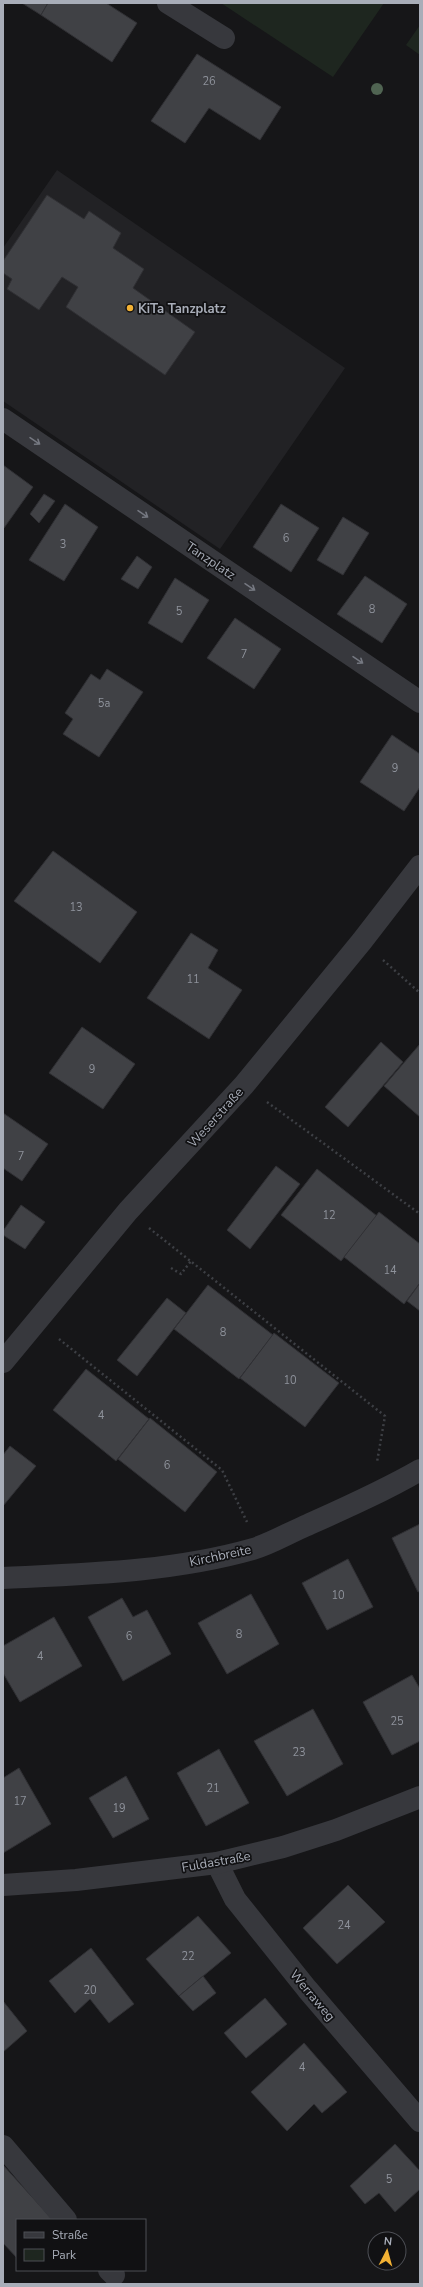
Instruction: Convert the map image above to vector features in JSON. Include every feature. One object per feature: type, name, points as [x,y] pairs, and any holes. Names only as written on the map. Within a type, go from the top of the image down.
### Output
[{"type":"street","points":[[168,3],[224,38]]},
{"type":"street","name":"Tanzplatz","points":[[3,419],[420,702]]},
{"type":"street","name":"Weserstraße","points":[[3,1362],[128,1211],[244,1085],[362,941],[420,866]]},
{"type":"street","name":"Kirchbreite","points":[[3,1578],[79,1575],[153,1568],[201,1561],[254,1548],[386,1490],[420,1470]]},
{"type":"street","name":"Fuldastraße","points":[[3,1885],[76,1880],[218,1863],[290,1845],[336,1830],[420,1797]]},
{"type":"street","name":"Werraweg","points":[[218,1863],[235,1899],[307,1989],[420,2121]]},
{"type":"street","points":[[3,2146],[65,2219]]},
{"type":"path","points":[[362,941],[420,992]]},
{"type":"path","points":[[244,1085],[420,1214]]},
{"type":"path","points":[[128,1211],[385,1416],[375,1471],[386,1490]]},
{"type":"path","points":[[171,1268],[181,1274],[191,1261]]},
{"type":"path","points":[[36,1322],[222,1470],[246,1519],[254,1548]]},
{"type":"shaded area","name":"KiTa Tanzplatz","points":[[57,170],[345,368],[220,549],[3,401],[3,248]]},
{"type":"green space","points":[[221,3],[384,3],[333,77]]},
{"type":"green space","points":[[420,25],[420,55],[406,45]]},
{"type":"building","points":[[22,3],[48,3],[41,15]]},
{"type":"building","points":[[48,3],[106,3],[137,23],[112,62],[41,15]]},
{"type":"building","points":[[197,54],[281,107],[260,140],[209,108],[185,143],[151,121]]},
{"type":"building","points":[[47,195],[84,219],[89,211],[121,233],[113,248],[144,269],[133,288],[195,332],[165,375],[66,307],[78,287],[62,277],[39,310],[7,289],[12,279],[3,273],[3,261]]},
{"type":"building","points":[[3,465],[33,487],[4,528],[3,527]]},
{"type":"building","points":[[44,494],[55,501],[39,523],[30,514]]},
{"type":"building","points":[[65,504],[98,527],[64,581],[29,560]]},
{"type":"building","points":[[281,504],[319,528],[291,572],[253,547]]},
{"type":"building","points":[[343,517],[369,533],[343,575],[317,560]]},
{"type":"building","points":[[137,556],[152,567],[138,589],[121,579]]},
{"type":"building","points":[[365,576],[407,604],[382,643],[337,614]]},
{"type":"building","points":[[175,578],[209,600],[182,643],[148,623]]},
{"type":"building","points":[[235,618],[281,649],[254,689],[207,658]]},
{"type":"building","points":[[107,669],[143,692],[99,757],[63,734],[73,719],[65,713],[91,674],[100,680]]},
{"type":"building","points":[[392,735],[420,754],[420,787],[404,811],[360,782]]},
{"type":"building","points":[[53,851],[137,912],[100,963],[14,901]]},
{"type":"building","points":[[191,933],[218,950],[208,968],[242,990],[209,1039],[147,998]]},
{"type":"building","points":[[82,1027],[135,1064],[103,1109],[49,1073]]},
{"type":"building","points":[[381,1042],[403,1062],[348,1127],[325,1107]]},
{"type":"building","points":[[420,1044],[420,1117],[384,1086]]},
{"type":"building","points":[[3,1113],[48,1144],[22,1181],[3,1168]]},
{"type":"building","points":[[276,1166],[300,1184],[250,1249],[227,1230]]},
{"type":"building","points":[[317,1169],[377,1216],[341,1261],[281,1215]]},
{"type":"building","points":[[21,1205],[45,1222],[25,1249],[3,1235],[3,1231]]},
{"type":"building","points":[[379,1212],[420,1244],[420,1283],[404,1304],[344,1257]]},
{"type":"building","points":[[420,1283],[420,1311],[407,1301]]},
{"type":"building","points":[[208,1285],[273,1335],[239,1379],[174,1329]]},
{"type":"building","points":[[167,1298],[186,1313],[137,1376],[117,1360]]},
{"type":"building","points":[[274,1333],[339,1383],[305,1427],[240,1378]]},
{"type":"building","points":[[86,1369],[149,1419],[116,1461],[53,1410]]},
{"type":"building","points":[[150,1418],[217,1472],[185,1512],[118,1459]]},
{"type":"building","points":[[10,1446],[36,1466],[3,1506],[3,1455]]},
{"type":"building","points":[[420,1524],[420,1591],[418,1592],[392,1538]]},
{"type":"building","points":[[348,1559],[373,1607],[327,1630],[302,1583]]},
{"type":"building","points":[[251,1594],[279,1644],[227,1674],[198,1623]]},
{"type":"building","points":[[122,1598],[133,1617],[147,1610],[171,1654],[123,1681],[88,1617]]},
{"type":"building","points":[[54,1617],[82,1666],[20,1702],[3,1673],[3,1646]]},
{"type":"building","points":[[412,1675],[420,1689],[420,1741],[392,1755],[363,1702]]},
{"type":"building","points":[[313,1709],[343,1764],[287,1796],[254,1741]]},
{"type":"building","points":[[219,1749],[249,1803],[206,1826],[177,1773]]},
{"type":"building","points":[[19,1768],[51,1824],[3,1853],[3,1778]]},
{"type":"building","points":[[126,1776],[149,1819],[113,1838],[89,1798]]},
{"type":"building","points":[[348,1885],[385,1922],[337,1964],[303,1928]]},
{"type":"building","points":[[198,1916],[231,1953],[179,1996],[146,1959]]},
{"type":"building","points":[[91,1948],[134,2004],[109,2023],[90,1999],[75,2013],[49,1981]]},
{"type":"building","points":[[203,1976],[216,1993],[193,2011],[179,1996]]},
{"type":"building","points":[[265,1998],[287,2024],[246,2058],[224,2033]]},
{"type":"building","points":[[3,2001],[27,2031],[3,2052]]},
{"type":"building","points":[[304,2043],[347,2092],[322,2113],[314,2104],[287,2131],[251,2092]]},
{"type":"building","points":[[395,2144],[420,2171],[420,2189],[395,2212],[379,2193],[365,2204],[350,2186]]},
{"type":"building","points":[[3,2165],[52,2219],[16,2219],[16,2257],[3,2243]]},
{"type":"place","name":"KiTa Tanzplatz","points":[[130,308]]}]
